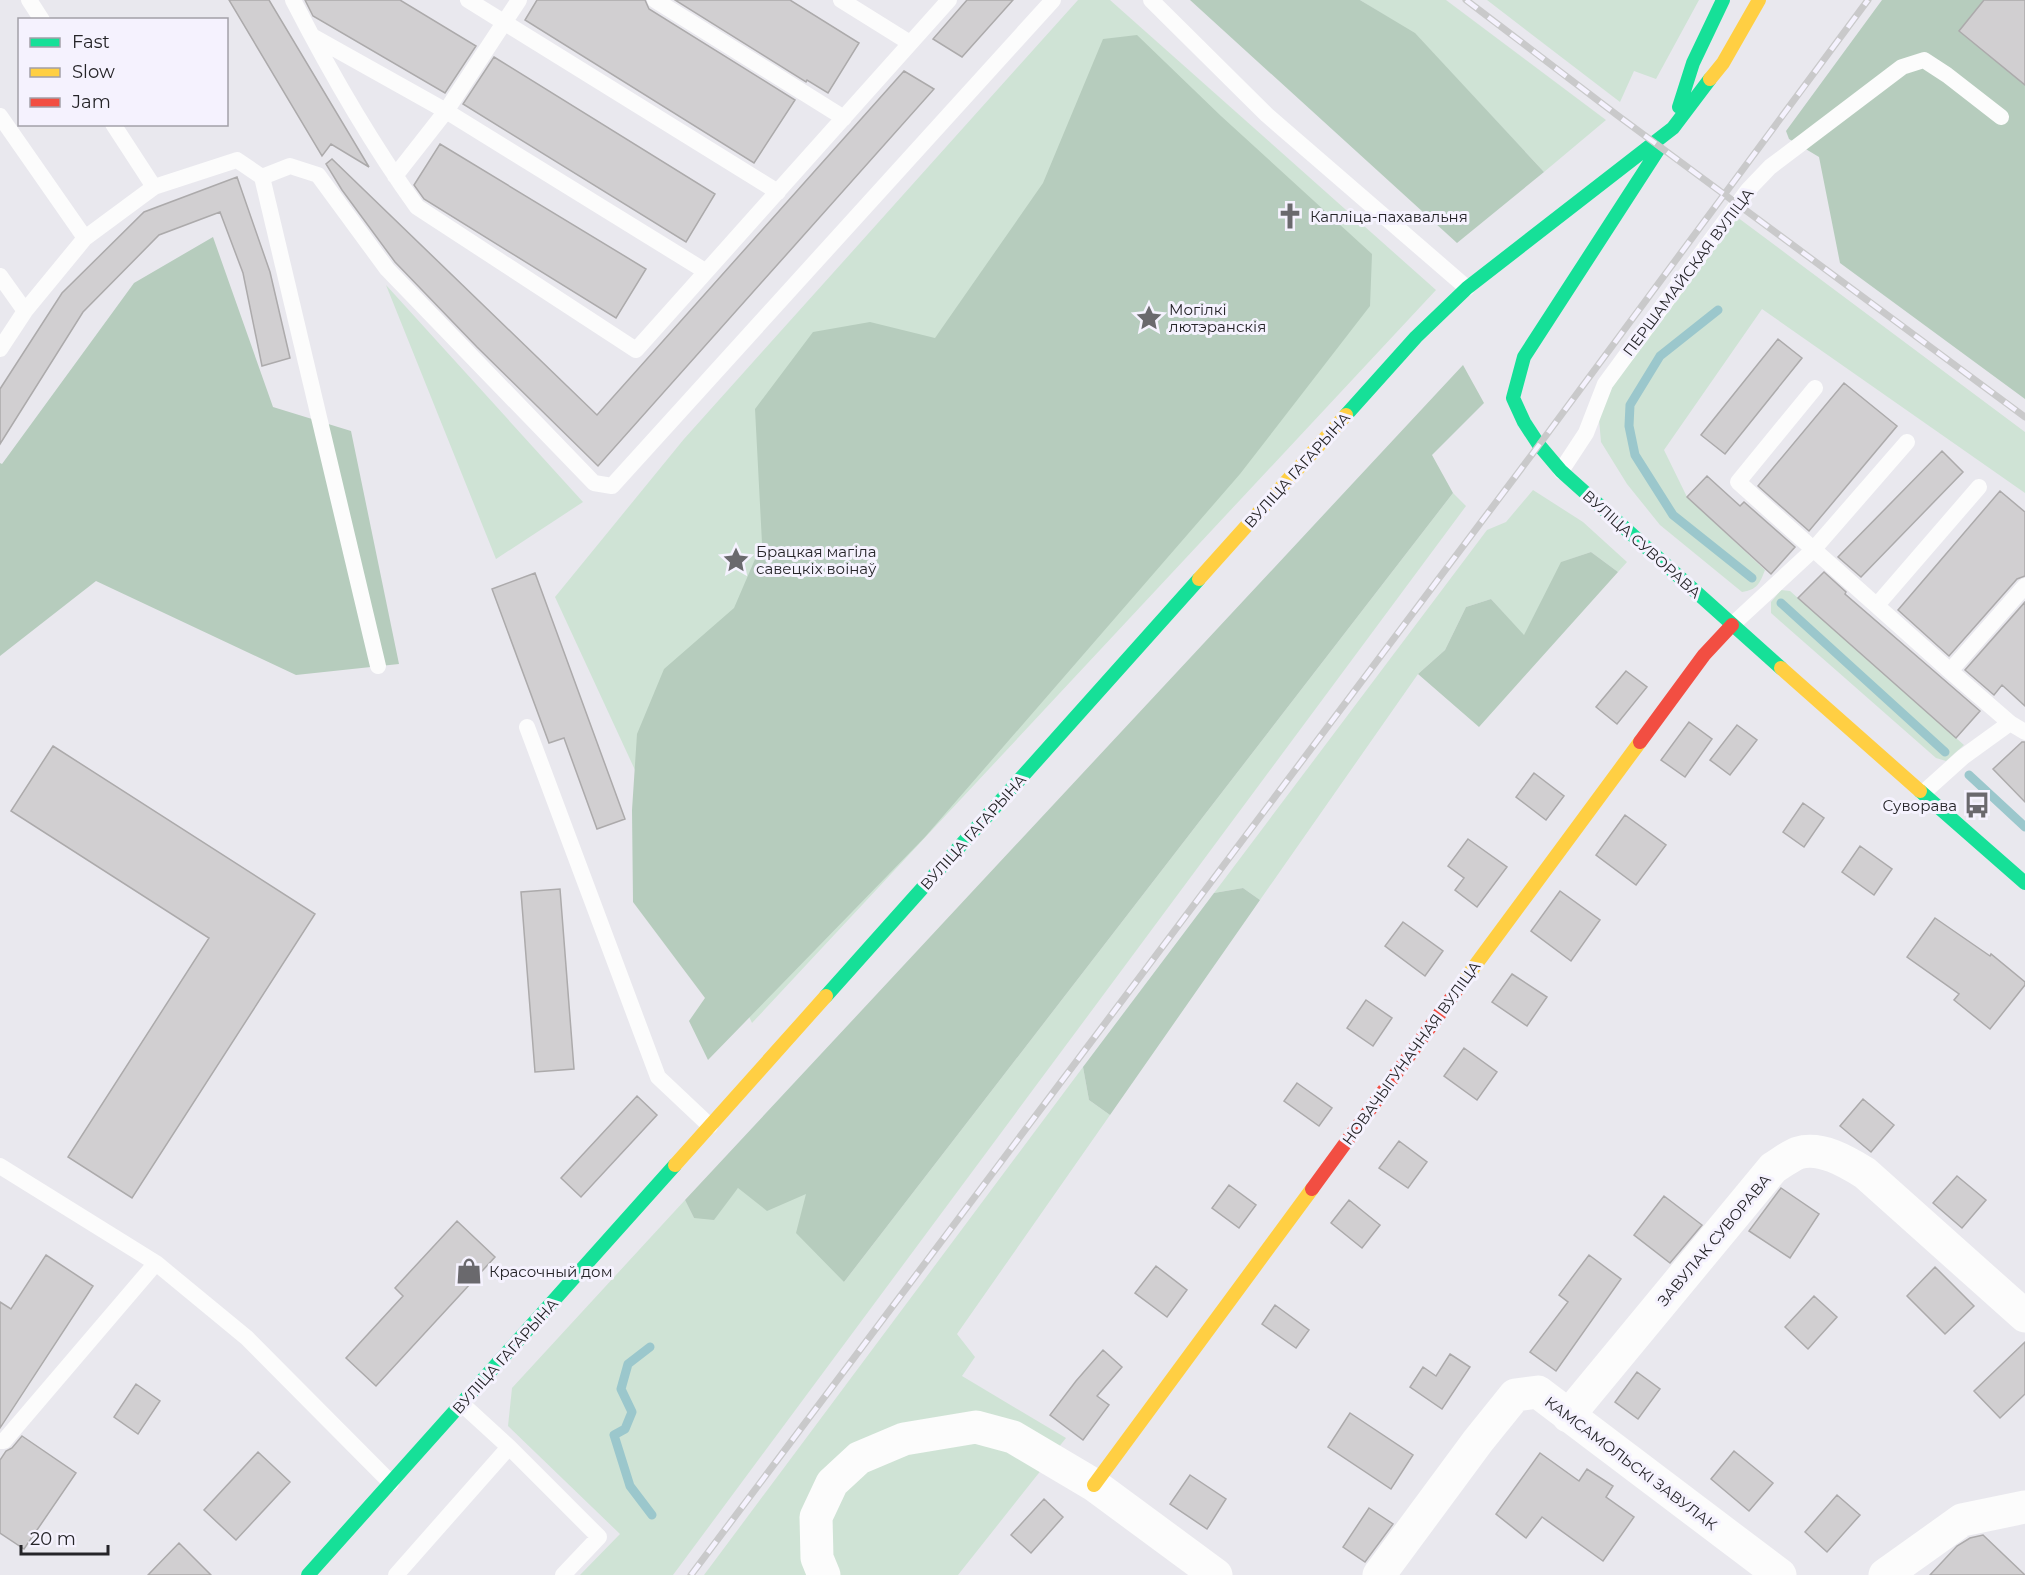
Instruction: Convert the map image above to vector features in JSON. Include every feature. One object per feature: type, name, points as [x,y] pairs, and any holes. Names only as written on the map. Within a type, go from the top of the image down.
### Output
[{"type":"main road","points":[[1673,128],[1693,63],[1723,0]]},
{"type":"main road","name":"ВУЛІЦА ГАГАРЫНА","points":[[308,1575],[1416,337],[1467,288],[1673,128],[1723,63],[1759,0]]},
{"type":"main road","name":"ВУЛІЦА СУВОРАВА","points":[[1673,128],[1524,357],[1513,398],[1524,422],[1539,445],[1561,471],[2025,883]]},
{"type":"main road","name":"НОВАЧЫГУНАЧНАЯ ВУЛІЦА","points":[[1094,1485],[1704,655],[1732,625]]},
{"type":"street","name":"ЗАВУЛАК СУВОРАВА","points":[[1568,1416],[1773,1168],[1799,1153],[1822,1153],[1846,1161],[1866,1173],[2025,1316]]},
{"type":"street","name":"КАМСАМОЛЬСКІ ЗАВУЛАК","points":[[1379,1575],[1515,1395],[1538,1392],[1780,1575]]},
{"type":"street","points":[[824,1575],[817,1558],[816,1517],[832,1484],[860,1458],[904,1439],[976,1427],[1013,1437],[1094,1485],[1216,1575]]},
{"type":"street","points":[[1885,1575],[1962,1520],[2025,1507]]},
{"type":"lane","points":[[29,0],[41,18]]},
{"type":"lane","points":[[293,0],[311,36],[395,176],[417,207],[636,350],[949,0]]},
{"type":"lane","points":[[468,0],[778,192]]},
{"type":"lane","points":[[395,176],[446,111],[519,0]]},
{"type":"lane","points":[[655,0],[844,118]]},
{"type":"lane","points":[[842,0],[910,43]]},
{"type":"lane","points":[[262,177],[290,166],[318,175],[387,269],[594,483],[612,486],[1053,0]]},
{"type":"lane","points":[[1151,0],[1267,115],[1467,288]]},
{"type":"lane","points":[[311,36],[446,111],[705,271]]},
{"type":"lane","name":"ПЕРШАМАЙСКАЯ ВУЛІЦА","points":[[1561,471],[1586,433],[1605,384],[1748,190],[1770,167],[1902,67],[1924,60],[2001,117]]},
{"type":"lane","points":[[0,116],[85,238]]},
{"type":"lane","points":[[114,126],[154,187]]},
{"type":"lane","points":[[0,349],[25,311],[85,238],[154,187],[237,160],[262,177],[378,666]]},
{"type":"lane","points":[[0,276],[25,311]]},
{"type":"lane","points":[[1815,388],[1738,482],[1950,671],[2010,723],[2025,732]]},
{"type":"lane","points":[[1732,625],[1813,550],[1907,442]]},
{"type":"lane","points":[[1877,605],[1979,488]]},
{"type":"lane","points":[[1950,671],[2025,586]]},
{"type":"lane","points":[[1923,793],[1963,757],[2010,723]]},
{"type":"lane","points":[[527,727],[658,1077],[710,1126]]},
{"type":"lane","points":[[0,1166],[156,1263],[247,1338],[391,1483]]},
{"type":"lane","points":[[0,1441],[3,1441],[156,1263]]},
{"type":"lane","points":[[462,1404],[509,1447],[599,1537],[563,1575]]},
{"type":"lane","points":[[396,1575],[509,1447]]},
{"type":"green space","points":[[1078,0],[1110,0],[1436,290],[752,1023],[555,597],[684,439]]},
{"type":"green space","points":[[1190,0],[1360,0],[1415,33],[1544,172],[1457,243]]},
{"type":"green space","points":[[1360,0],[1446,0],[1606,120],[1544,172],[1415,34]]},
{"type":"green space","points":[[1487,0],[1699,0],[1656,79],[1634,71],[1620,102]]},
{"type":"green space","points":[[1882,0],[2025,0],[2025,399],[1840,263],[1819,157],[1789,139],[1786,131]]},
{"type":"green space","points":[[1137,35],[1221,116],[1372,254],[1370,306],[1240,474],[925,837],[708,1060],[689,1021],[705,998],[633,902],[632,810],[637,734],[664,669],[734,608],[762,543],[755,409],[813,332],[870,322],[935,338],[1043,183],[1103,39]]},
{"type":"green space","points":[[1737,217],[2025,432],[2025,493],[1762,309],[1664,450],[1687,497],[1765,570],[1759,582],[1755,588],[1742,592],[1660,525],[1627,484],[1601,442],[1599,419],[1612,387]]},
{"type":"green space","points":[[213,237],[273,407],[351,431],[399,664],[296,675],[96,581],[0,656],[0,463],[2,464],[134,283]]},
{"type":"green space","points":[[386,285],[583,502],[496,559]]},
{"type":"green space","points":[[1463,365],[1484,403],[1432,455],[1453,493],[844,1282],[796,1233],[806,1194],[767,1211],[738,1188],[714,1220],[694,1218],[685,1200]]},
{"type":"green space","points":[[1533,490],[1583,522],[1627,562],[1618,572],[1591,552],[1562,562],[1524,636],[1491,599],[1466,607],[1445,650],[1418,674],[1260,900],[1243,888],[1214,893],[1487,530],[1506,522]]},
{"type":"green space","points":[[1453,493],[1466,506],[673,1575],[580,1575],[620,1534],[508,1426],[512,1388],[685,1200],[694,1218],[738,1188],[806,1194],[844,1282]]},
{"type":"green space","points":[[1591,552],[1618,572],[1479,727],[1418,674],[1445,650],[1466,607],[1491,599],[1524,635],[1561,562]]},
{"type":"green space","points":[[1781,590],[1790,591],[1964,745],[1946,761],[1936,758],[1771,613],[1771,602]]},
{"type":"green space","points":[[1243,888],[1260,900],[1110,1115],[1089,1100],[1083,1067],[1214,893]]},
{"type":"green space","points":[[1083,1067],[1089,1100],[1110,1115],[957,1334],[975,1357],[962,1376],[1066,1438],[1054,1453],[1016,1431],[854,1453],[814,1575],[704,1575]]},
{"type":"green space","points":[[977,1434],[1046,1464],[958,1575],[834,1575],[825,1557],[838,1487],[865,1464]]},
{"type":"building","points":[[229,0],[269,0],[369,167],[331,144],[322,156]]},
{"type":"building","points":[[305,0],[400,0],[476,46],[445,93],[313,16]]},
{"type":"building","points":[[537,0],[645,0],[649,9],[795,100],[754,163],[525,20]]},
{"type":"building","points":[[675,0],[790,0],[859,43],[828,93],[807,80],[806,82]]},
{"type":"building","points":[[967,0],[1013,0],[962,57],[933,39]]},
{"type":"building","points":[[1984,0],[2025,0],[2025,85],[1959,31]]},
{"type":"building","points":[[494,57],[715,194],[686,242],[463,104]]},
{"type":"building","points":[[904,71],[934,89],[598,466],[477,347],[395,262],[342,190],[326,164],[332,159],[597,415]]},
{"type":"building","points":[[440,144],[646,269],[616,318],[424,199],[414,185]]},
{"type":"building","points":[[237,177],[270,272],[290,358],[262,366],[243,273],[220,212],[159,235],[83,312],[0,444],[0,389],[62,293],[144,212]]},
{"type":"building","points":[[1778,339],[1802,358],[1725,454],[1701,435]]},
{"type":"building","points":[[1844,383],[1897,426],[1809,531],[1758,486]]},
{"type":"building","points":[[1942,451],[1963,472],[1861,577],[1838,557]]},
{"type":"building","points":[[1707,476],[1740,506],[1744,502],[1795,547],[1771,574],[1687,497]]},
{"type":"building","points":[[2000,491],[2025,512],[2025,576],[2017,579],[1949,656],[1898,610]]},
{"type":"building","points":[[1824,572],[1846,592],[1845,594],[1980,711],[1956,738],[1798,598]]},
{"type":"building","points":[[535,573],[625,819],[597,829],[564,738],[549,743],[492,589]]},
{"type":"building","points":[[2025,602],[2025,706],[2002,685],[1994,695],[1965,670]]},
{"type":"building","points":[[1626,671],[1647,687],[1617,724],[1596,707]]},
{"type":"building","points":[[1689,722],[1712,739],[1685,777],[1661,760]]},
{"type":"building","points":[[1737,725],[1757,740],[1730,775],[1710,760]]},
{"type":"building","points":[[2022,742],[2025,742],[2025,802],[1993,769]]},
{"type":"building","points":[[53,746],[315,914],[132,1198],[68,1157],[209,938],[11,811]]},
{"type":"building","points":[[1534,773],[1564,796],[1546,820],[1516,797]]},
{"type":"building","points":[[1803,803],[1824,818],[1804,847],[1783,832]]},
{"type":"building","points":[[1625,815],[1666,845],[1636,885],[1596,855]]},
{"type":"building","points":[[1468,839],[1507,867],[1477,907],[1455,890],[1464,878],[1448,866]]},
{"type":"building","points":[[1860,846],[1892,869],[1874,895],[1842,872]]},
{"type":"building","points":[[560,889],[574,1069],[535,1072],[521,892]]},
{"type":"building","points":[[1560,891],[1600,920],[1571,961],[1531,931]]},
{"type":"building","points":[[1935,918],[1990,956],[1991,954],[2025,982],[1990,1029],[1954,1000],[1959,994],[1907,957]]},
{"type":"building","points":[[1403,922],[1443,951],[1425,976],[1385,946]]},
{"type":"building","points":[[1512,974],[1547,997],[1527,1026],[1492,1002]]},
{"type":"building","points":[[1366,1000],[1392,1018],[1373,1046],[1347,1028]]},
{"type":"building","points":[[1464,1048],[1497,1072],[1477,1100],[1444,1076]]},
{"type":"building","points":[[1297,1083],[1332,1108],[1319,1126],[1284,1101]]},
{"type":"building","points":[[637,1096],[657,1115],[581,1197],[561,1178]]},
{"type":"building","points":[[1863,1099],[1894,1125],[1871,1152],[1840,1126]]},
{"type":"building","points":[[1399,1141],[1427,1162],[1408,1188],[1379,1168]]},
{"type":"building","points":[[1957,1176],[1986,1200],[1962,1228],[1933,1203]]},
{"type":"building","points":[[1229,1185],[1256,1205],[1239,1228],[1212,1208]]},
{"type":"building","points":[[1781,1188],[1819,1214],[1790,1258],[1749,1231]]},
{"type":"building","points":[[1664,1196],[1702,1225],[1670,1263],[1634,1235]]},
{"type":"building","points":[[1349,1200],[1380,1225],[1362,1248],[1331,1223]]},
{"type":"building","points":[[457,1221],[495,1257],[376,1386],[346,1358],[403,1296],[395,1288]]},
{"type":"building","points":[[46,1255],[93,1286],[0,1428],[0,1302],[11,1309]]},
{"type":"building","points":[[1589,1255],[1621,1279],[1556,1371],[1530,1352],[1568,1302],[1559,1295]]},
{"type":"building","points":[[1156,1266],[1187,1290],[1167,1317],[1135,1293]]},
{"type":"building","points":[[1935,1267],[1974,1306],[1945,1334],[1907,1296]]},
{"type":"building","points":[[1814,1296],[1837,1317],[1808,1349],[1785,1327]]},
{"type":"building","points":[[1275,1305],[1309,1330],[1296,1348],[1262,1324]]},
{"type":"building","points":[[2025,1342],[2025,1394],[2000,1418],[1974,1391]]},
{"type":"building","points":[[1103,1350],[1122,1367],[1097,1396],[1109,1405],[1083,1440],[1050,1415]]},
{"type":"building","points":[[1450,1354],[1470,1367],[1442,1409],[1410,1387],[1423,1367],[1436,1376]]},
{"type":"building","points":[[1637,1372],[1660,1389],[1638,1419],[1615,1402]]},
{"type":"building","points":[[136,1384],[160,1401],[138,1434],[114,1417]]},
{"type":"building","points":[[1350,1413],[1413,1455],[1391,1489],[1328,1447]]},
{"type":"building","points":[[22,1436],[76,1473],[24,1549],[0,1533],[0,1460]]},
{"type":"building","points":[[1734,1451],[1773,1483],[1749,1511],[1711,1479]]},
{"type":"building","points":[[258,1452],[290,1482],[236,1540],[204,1510]]},
{"type":"building","points":[[1540,1453],[1579,1481],[1587,1469],[1613,1486],[1606,1497],[1634,1517],[1603,1561],[1542,1517],[1526,1538],[1496,1514]]},
{"type":"building","points":[[1190,1475],[1226,1499],[1207,1529],[1170,1504]]},
{"type":"building","points":[[1837,1495],[1860,1515],[1827,1552],[1805,1532]]},
{"type":"building","points":[[1044,1499],[1063,1517],[1031,1553],[1011,1535]]},
{"type":"building","points":[[1369,1508],[1393,1524],[1365,1562],[1343,1547]]},
{"type":"building","points":[[1983,1535],[2025,1575],[1930,1575],[1957,1546],[1970,1538]]},
{"type":"building","points":[[179,1543],[211,1575],[148,1575]]},
{"type":"waterway","points":[[1718,310],[1660,356],[1630,405],[1629,426],[1635,455],[1673,515],[1752,578]]},
{"type":"waterway","points":[[1781,603],[1945,752]]},
{"type":"waterway","points":[[1969,775],[2025,827]]},
{"type":"waterway","points":[[650,1347],[628,1364],[621,1389],[632,1412],[625,1429],[614,1435],[630,1486],[652,1515]]},
{"type":"railway","points":[[1466,0],[1617,115],[2025,417]]},
{"type":"railway","points":[[691,1575],[1539,445],[1868,0]]},
{"type":"traffic: fast","points":[[1679,107],[1693,63],[1723,0]]},
{"type":"traffic: fast","points":[[1346,415],[1416,337],[1467,288],[1673,128],[1710,79]]},
{"type":"traffic: fast","points":[[1658,150],[1524,357],[1513,398],[1524,422],[1539,445],[1561,471],[1781,668]]},
{"type":"traffic: fast","points":[[826,996],[1199,579]]},
{"type":"traffic: fast","points":[[1920,791],[2025,883]]},
{"type":"traffic: fast","points":[[308,1575],[675,1165]]},
{"type":"traffic: slow","points":[[1710,79],[1723,63],[1759,0]]},
{"type":"traffic: slow","points":[[1199,579],[1346,415]]},
{"type":"traffic: slow","points":[[1781,668],[1920,791]]},
{"type":"traffic: slow","points":[[1457,990],[1640,742]]},
{"type":"traffic: slow","points":[[675,1165],[826,996]]},
{"type":"traffic: slow","points":[[1094,1485],[1312,1189]]},
{"type":"traffic: jam","points":[[1640,742],[1704,655],[1732,625]]},
{"type":"traffic: jam","points":[[1312,1189],[1457,990]]},
{"type":"place","name":"Капліца-пахавальня","points":[[1290,216]]},
{"type":"place","name":"Могілкі лютэранскія","points":[[1149,318]]},
{"type":"place","name":"Брацкая магіла савецкіх воінаў","points":[[736,560]]},
{"type":"place","name":"Суворава","points":[[1977,805]]},
{"type":"place","name":"Красочный дом","points":[[469,1271]]}]
